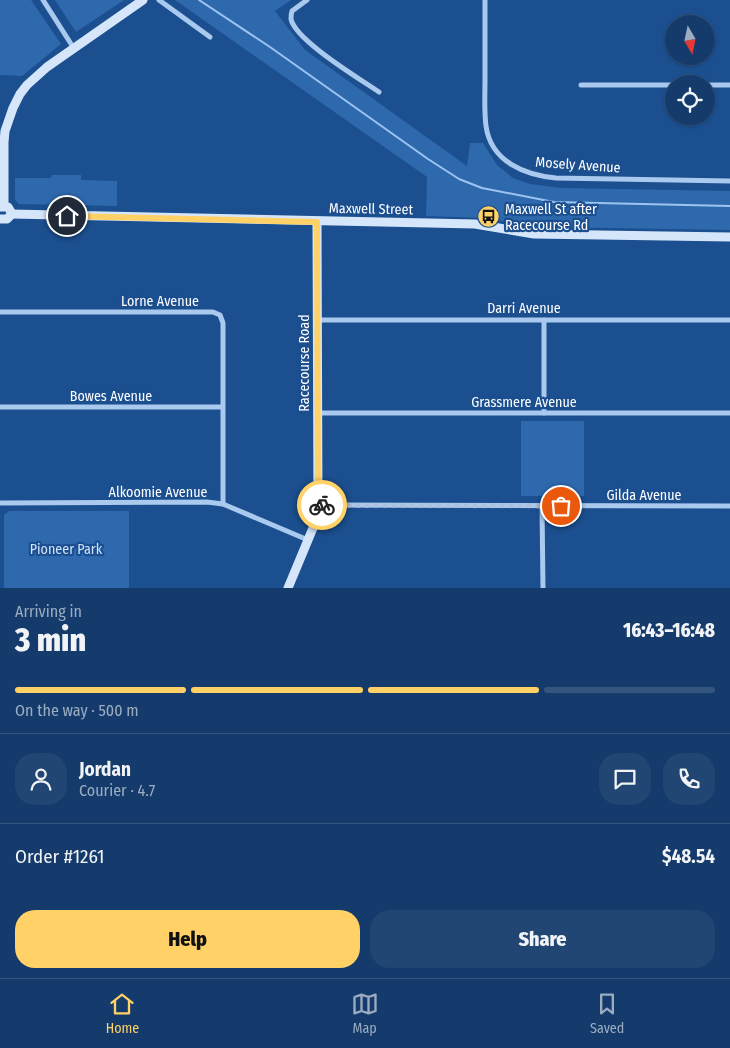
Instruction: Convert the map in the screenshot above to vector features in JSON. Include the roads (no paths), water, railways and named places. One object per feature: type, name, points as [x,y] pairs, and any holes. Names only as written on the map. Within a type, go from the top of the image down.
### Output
[{"type":"main road","points":[[0,219],[7,219],[11,214],[9,208],[2,206],[4,142],[7,122],[27,85],[74,47],[143,0]]},
{"type":"main road","name":"Maxwell Street","points":[[11,214],[475,224],[534,234],[730,237]]},
{"type":"main road","name":"Racecourse Road","points":[[288,588],[315,522],[318,505],[317,222]]},
{"type":"street","points":[[43,0],[74,47]]},
{"type":"street","points":[[159,0],[210,37]]},
{"type":"street","points":[[307,0],[295,8],[291,15],[293,23],[308,42],[378,92]]},
{"type":"street","name":"Mosely Avenue","points":[[485,0],[486,126],[493,146],[512,166],[533,174],[556,178],[730,181]]},
{"type":"street","points":[[581,85],[665,85]]},
{"type":"street","points":[[715,85],[730,86]]},
{"type":"street","name":"Lorne Avenue","points":[[0,312],[213,312],[222,317],[223,504]]},
{"type":"street","name":"Darri Avenue","points":[[318,320],[730,320]]},
{"type":"street","points":[[544,320],[544,413]]},
{"type":"street","name":"Bowes Avenue","points":[[0,407],[222,407]]},
{"type":"street","name":"Grassmere Avenue","points":[[318,413],[730,413]]},
{"type":"street","name":"Alkoomie Avenue","points":[[0,503],[207,502],[223,504],[308,540]]},
{"type":"street","name":"Gilda Avenue","points":[[318,505],[730,506]]},
{"type":"street","points":[[542,506],[543,588]]},
{"type":"waterway","points":[[199,0],[270,47],[428,159],[459,179],[482,188],[554,202],[730,206]]},
{"type":"place","name":"Maxwell St after Racecourse Rd","points":[[489,217]]},
{"type":"park label","name":"Pioneer Park","points":[[66,549]]}]
